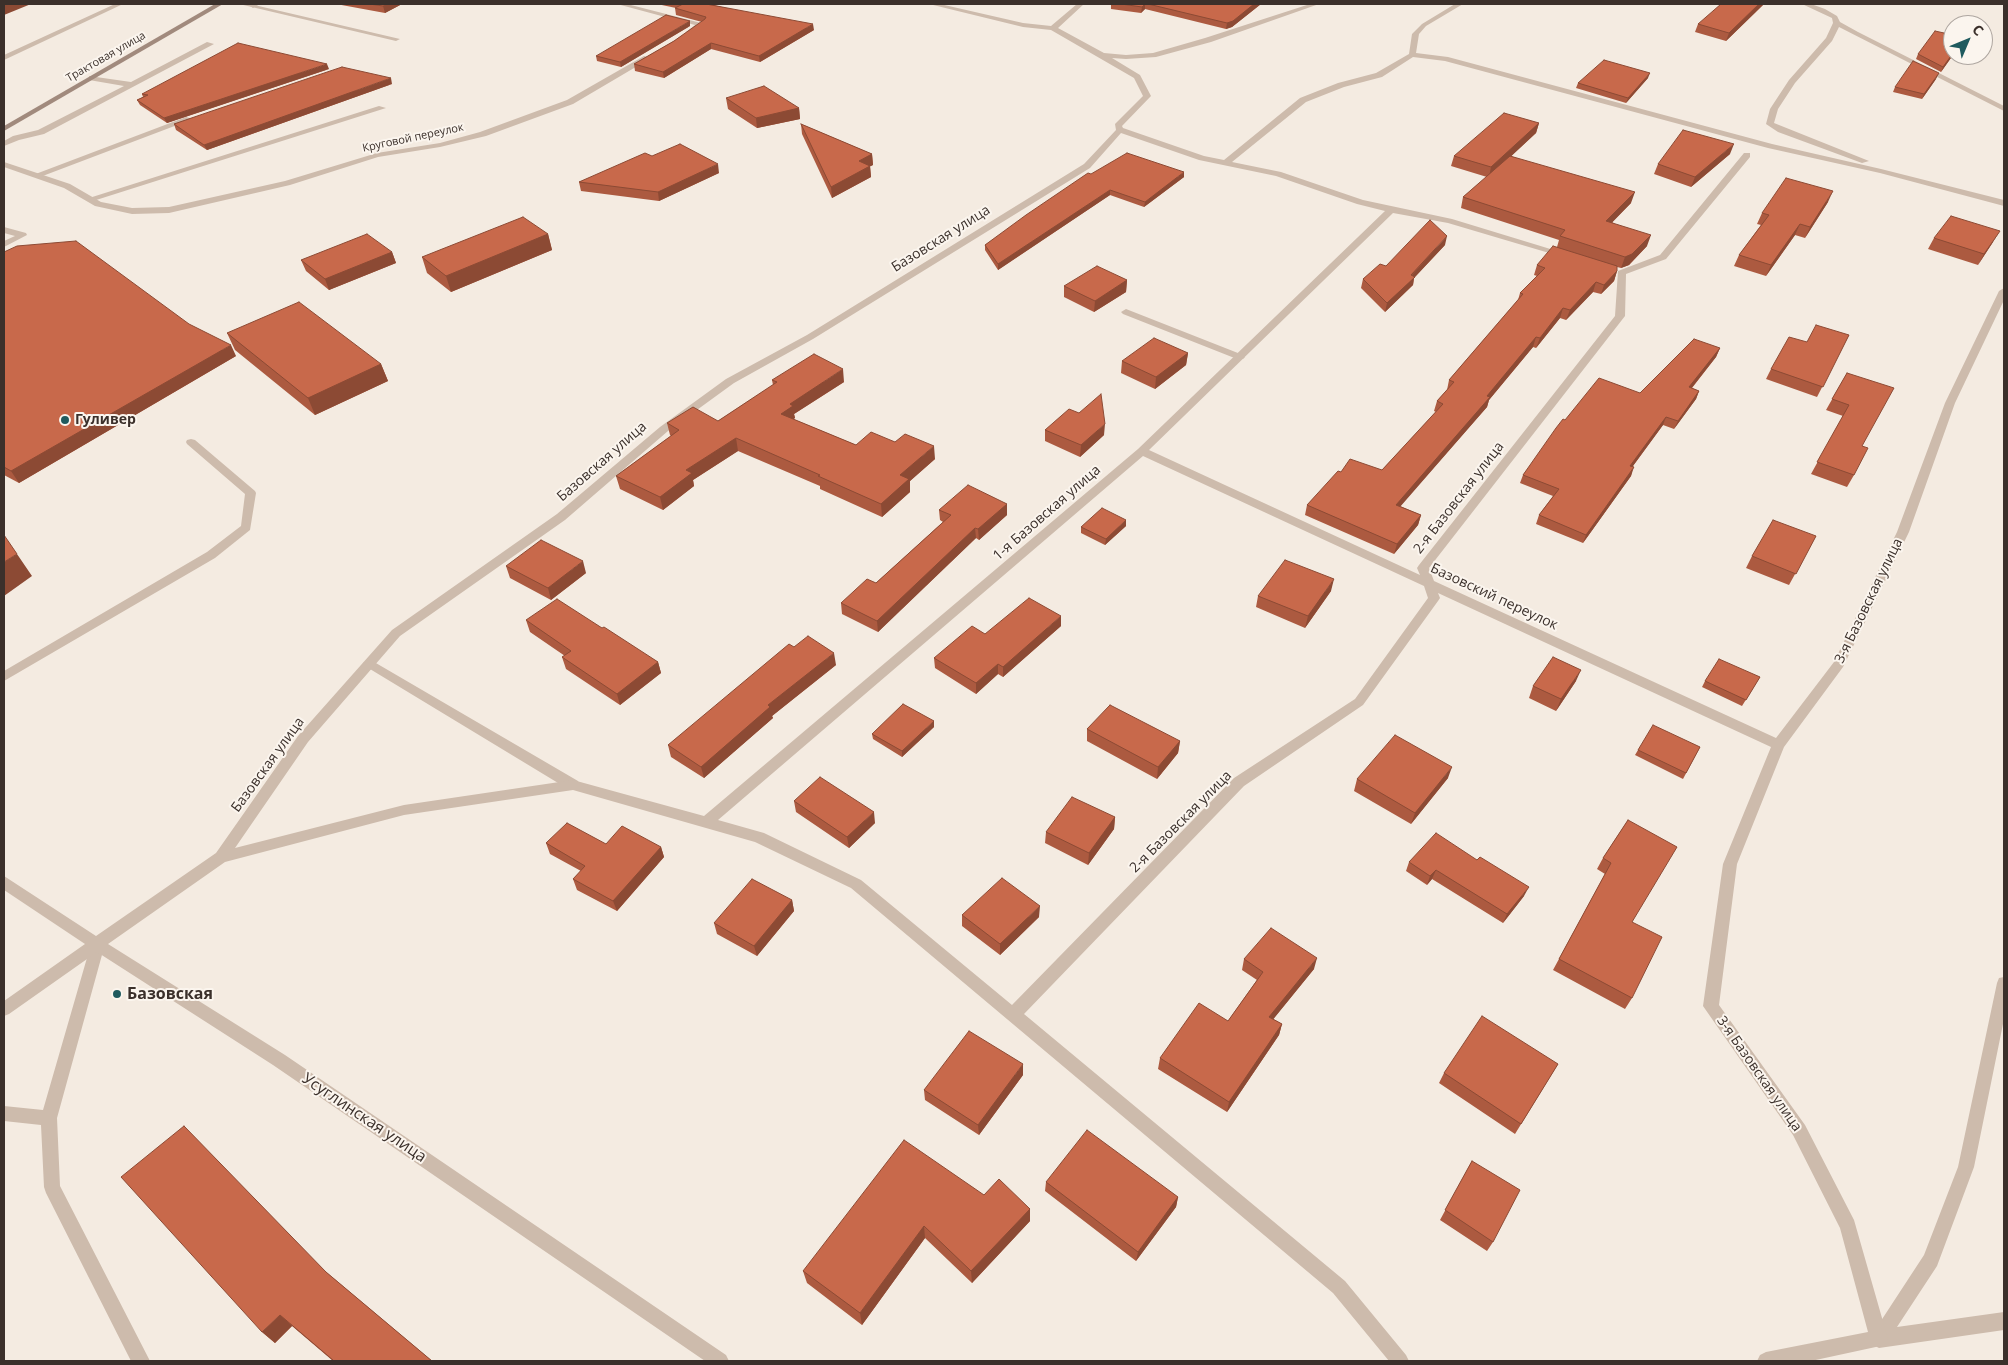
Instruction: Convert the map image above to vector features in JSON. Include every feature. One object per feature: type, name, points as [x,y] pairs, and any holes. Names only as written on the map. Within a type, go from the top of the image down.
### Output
[{"type":"main road","name":"Трактовая улица","points":[[4,129],[220,4]]},
{"type":"street","points":[[4,58],[120,4]]},
{"type":"street","points":[[242,4],[255,5],[396,39]]},
{"type":"street","points":[[620,4],[701,24],[679,39]]},
{"type":"street","points":[[932,4],[1023,25],[1053,28],[1081,4]]},
{"type":"street","points":[[1102,55],[1126,57],[1152,54],[1208,40],[1316,4]]},
{"type":"street","points":[[1412,55],[1416,34],[1424,25],[1460,4]]},
{"type":"street","points":[[1805,4],[1823,10],[1835,17],[1837,23],[1855,34],[2004,109]]},
{"type":"street","points":[[1837,23],[1829,39],[1787,88],[1774,109],[1770,124],[1780,130],[1898,176]]},
{"type":"street","name":"Базовская улица","points":[[4,1009],[222,857],[303,739],[396,632],[561,517],[664,429],[730,381],[810,337],[1087,166],[1147,96],[1137,77],[1053,28]]},
{"type":"street","points":[[4,144],[16,138],[40,132],[210,44]]},
{"type":"street","name":"Круговой переулок","points":[[4,164],[67,186],[98,204],[132,211],[168,210],[287,183],[377,155],[449,143],[483,134],[570,102],[655,53]]},
{"type":"street","points":[[1226,163],[1302,100],[1341,85],[1379,75],[1412,55],[1445,59],[1762,144],[2004,203]]},
{"type":"street","points":[[92,78],[133,85]]},
{"type":"street","points":[[90,199],[382,108]]},
{"type":"street","points":[[36,175],[196,117]]},
{"type":"street","points":[[1119,128],[1202,158],[1278,174],[1360,202],[1450,221],[1577,259]]},
{"type":"street","name":"2-я Базовская улица","points":[[1014,1014],[1240,782],[1359,702],[1434,598],[1423,568],[1620,316],[1616,271],[1663,257],[1747,155]]},
{"type":"street","name":"1-я Базовская улица","points":[[707,822],[1142,451],[1391,210]]},
{"type":"street","points":[[4,230],[23,235],[4,244]]},
{"type":"street","name":"3-я Базовская улица","points":[[1879,1339],[1848,1226],[1799,1130],[1711,1006],[1730,864],[1778,745],[1843,656],[1903,532],[1950,403],[2004,291]]},
{"type":"street","points":[[1126,312],[1240,357]]},
{"type":"street","points":[[4,677],[212,556],[246,527],[251,493],[191,442]]},
{"type":"street","name":"Базовский переулок","points":[[1142,451],[1778,745]]},
{"type":"street","points":[[369,663],[574,785],[759,837],[856,884],[1339,1286],[1400,1361]]},
{"type":"street","points":[[222,857],[404,810],[574,785]]},
{"type":"street","name":"Усуглинская улица","points":[[6,884],[49,914],[278,1060],[720,1361]]},
{"type":"street","points":[[98,944],[49,1118],[52,1187],[141,1361]]},
{"type":"street","points":[[1879,1339],[1931,1260],[1966,1167],[2004,983]]},
{"type":"street","points":[[4,1114],[49,1118]]},
{"type":"street","points":[[1766,1361],[1879,1339],[2004,1321]]},
{"type":"building","points":[[369,4],[388,4],[383,6]]},
{"type":"building","points":[[683,4],[706,4],[813,24],[759,56],[711,43],[663,72],[634,64],[674,41],[705,19],[706,17],[675,8]]},
{"type":"building","points":[[1121,4],[1145,4],[1142,7]]},
{"type":"building","points":[[1148,4],[1254,4],[1233,21],[1227,23]]},
{"type":"building","points":[[1721,4],[1759,4],[1729,33],[1698,24]]},
{"type":"building","points":[[666,15],[690,21],[620,62],[596,56]]},
{"type":"building","points":[[1935,31],[1943,33],[1943,67],[1918,54]]},
{"type":"building","points":[[238,43],[327,64],[164,118],[137,100],[148,95],[142,94]]},
{"type":"building","points":[[1604,60],[1650,73],[1628,98],[1578,83]]},
{"type":"building","points":[[1913,61],[1939,73],[1924,94],[1895,87]]},
{"type":"building","points":[[342,67],[391,78],[204,145],[174,124],[206,113]]},
{"type":"building","points":[[764,86],[799,108],[756,118],[726,98]]},
{"type":"building","points":[[1504,113],[1539,123],[1491,167],[1454,156]]},
{"type":"building","points":[[801,124],[872,154],[859,161],[870,166],[831,187]]},
{"type":"building","points":[[1683,130],[1734,144],[1695,177],[1658,164]]},
{"type":"building","points":[[680,144],[718,164],[658,192],[579,182],[645,153],[652,156]]},
{"type":"building","points":[[1127,153],[1184,172],[1145,202],[1110,190],[998,264],[985,245],[1088,173],[1091,174]]},
{"type":"building","points":[[1510,156],[1635,192],[1606,221],[1651,235],[1632,254],[1625,257],[1560,236],[1565,230],[1463,197]]},
{"type":"building","points":[[1786,178],[1833,191],[1810,227],[1800,224],[1771,265],[1739,255],[1769,215],[1762,213]]},
{"type":"building","points":[[1951,216],[2000,231],[1984,254],[1934,238]]},
{"type":"building","points":[[523,217],[548,234],[446,276],[422,257]]},
{"type":"building","points":[[1430,220],[1447,236],[1411,275],[1415,277],[1387,303],[1363,279],[1380,264],[1386,266]]},
{"type":"building","points":[[367,234],[392,252],[325,279],[301,260]]},
{"type":"building","name":"Гуливер","points":[[76,241],[189,324],[231,345],[11,471],[4,467],[4,252],[17,246]]},
{"type":"building","points":[[1553,246],[1617,266],[1617,271],[1604,285],[1596,282],[1570,310],[1563,308],[1540,338],[1536,337],[1487,396],[1490,397],[1396,505],[1421,515],[1397,544],[1307,505],[1338,471],[1341,472],[1350,459],[1382,470],[1443,404],[1437,401],[1454,382],[1449,380],[1523,294],[1520,293],[1545,268],[1537,265]]},
{"type":"building","points":[[1097,266],[1127,280],[1095,301],[1064,286]]},
{"type":"building","points":[[299,302],[381,364],[308,398],[227,333]]},
{"type":"building","points":[[1816,325],[1849,335],[1823,387],[1771,369],[1789,337],[1807,342]]},
{"type":"building","points":[[1154,338],[1188,353],[1156,377],[1122,361]]},
{"type":"building","points":[[1694,339],[1720,348],[1689,387],[1699,391],[1678,421],[1666,417],[1630,466],[1634,467],[1586,535],[1539,515],[1559,489],[1523,475],[1563,419],[1565,420],[1599,378],[1640,393]]},
{"type":"building","points":[[814,354],[843,369],[790,404],[793,406],[781,414],[856,445],[871,432],[895,442],[905,434],[934,446],[900,475],[909,479],[881,504],[736,438],[686,470],[692,473],[660,497],[616,476],[679,430],[667,423],[693,407],[718,421],[777,382],[772,380]]},
{"type":"building","points":[[1847,373],[1894,388],[1862,446],[1868,448],[1854,475],[1817,462],[1849,405],[1832,399]]},
{"type":"building","points":[[1101,394],[1105,424],[1081,445],[1045,430],[1069,409],[1079,413]]},
{"type":"building","points":[[968,485],[1007,504],[978,529],[975,528],[877,621],[841,603],[867,579],[876,583],[951,515],[939,510]]},
{"type":"building","points":[[1102,508],[1126,520],[1106,539],[1081,527]]},
{"type":"building","points":[[1773,520],[1816,536],[1796,574],[1752,556]]},
{"type":"building","points":[[4,535],[17,554],[4,562]]},
{"type":"building","points":[[541,540],[583,561],[548,588],[506,566]]},
{"type":"building","points":[[1285,560],[1334,579],[1308,616],[1258,596]]},
{"type":"building","points":[[1029,598],[1061,616],[1003,667],[998,664],[976,683],[934,658],[972,626],[985,634]]},
{"type":"building","points":[[557,599],[658,662],[617,694],[562,657],[571,651],[526,620]]},
{"type":"building","points":[[808,636],[834,653],[768,705],[770,707],[701,767],[668,745],[789,644],[794,647]]},
{"type":"building","points":[[1553,657],[1581,670],[1561,699],[1533,686]]},
{"type":"building","points":[[1719,659],[1760,677],[1746,700],[1705,681]]},
{"type":"building","points":[[903,704],[934,721],[902,751],[872,734]]},
{"type":"building","points":[[1110,705],[1180,741],[1158,767],[1087,729]]},
{"type":"building","points":[[1653,725],[1700,747],[1686,773],[1638,750]]},
{"type":"building","points":[[1395,735],[1452,767],[1415,813],[1357,779]]},
{"type":"building","points":[[820,777],[874,812],[847,837],[794,801]]},
{"type":"building","points":[[1072,797],[1115,817],[1089,853],[1046,832]]},
{"type":"building","points":[[1628,820],[1677,847],[1632,922],[1662,937],[1632,998],[1559,959],[1611,863],[1603,858]]},
{"type":"building","points":[[567,823],[606,844],[622,826],[661,847],[613,901],[573,879],[585,866],[546,843]]},
{"type":"building","points":[[1436,833],[1477,860],[1480,857],[1529,887],[1507,914],[1436,870],[1430,876],[1409,862]]},
{"type":"building","points":[[1002,878],[1040,906],[1000,944],[962,915]]},
{"type":"building","points":[[752,879],[792,900],[754,946],[714,923]]},
{"type":"building","points":[[1271,928],[1317,958],[1269,1017],[1282,1024],[1229,1102],[1160,1058],[1199,1003],[1228,1021],[1263,972],[1244,959]]},
{"type":"building","points":[[1482,1016],[1558,1064],[1521,1124],[1444,1073]]},
{"type":"building","points":[[969,1031],[1023,1064],[978,1125],[924,1090]]},
{"type":"building","points":[[184,1126],[326,1272],[432,1361],[334,1361],[280,1315],[262,1332],[121,1177]]},
{"type":"building","points":[[1087,1130],[1178,1197],[1138,1252],[1046,1182]]},
{"type":"building","points":[[904,1140],[984,1195],[999,1179],[1030,1209],[971,1271],[924,1226],[860,1313],[803,1271]]},
{"type":"building","points":[[1472,1161],[1520,1190],[1493,1242],[1445,1210]]},
{"type":"place","name":"Гуливер","points":[[65,420]]},
{"type":"place","name":"Базовская","points":[[117,994]]}]
